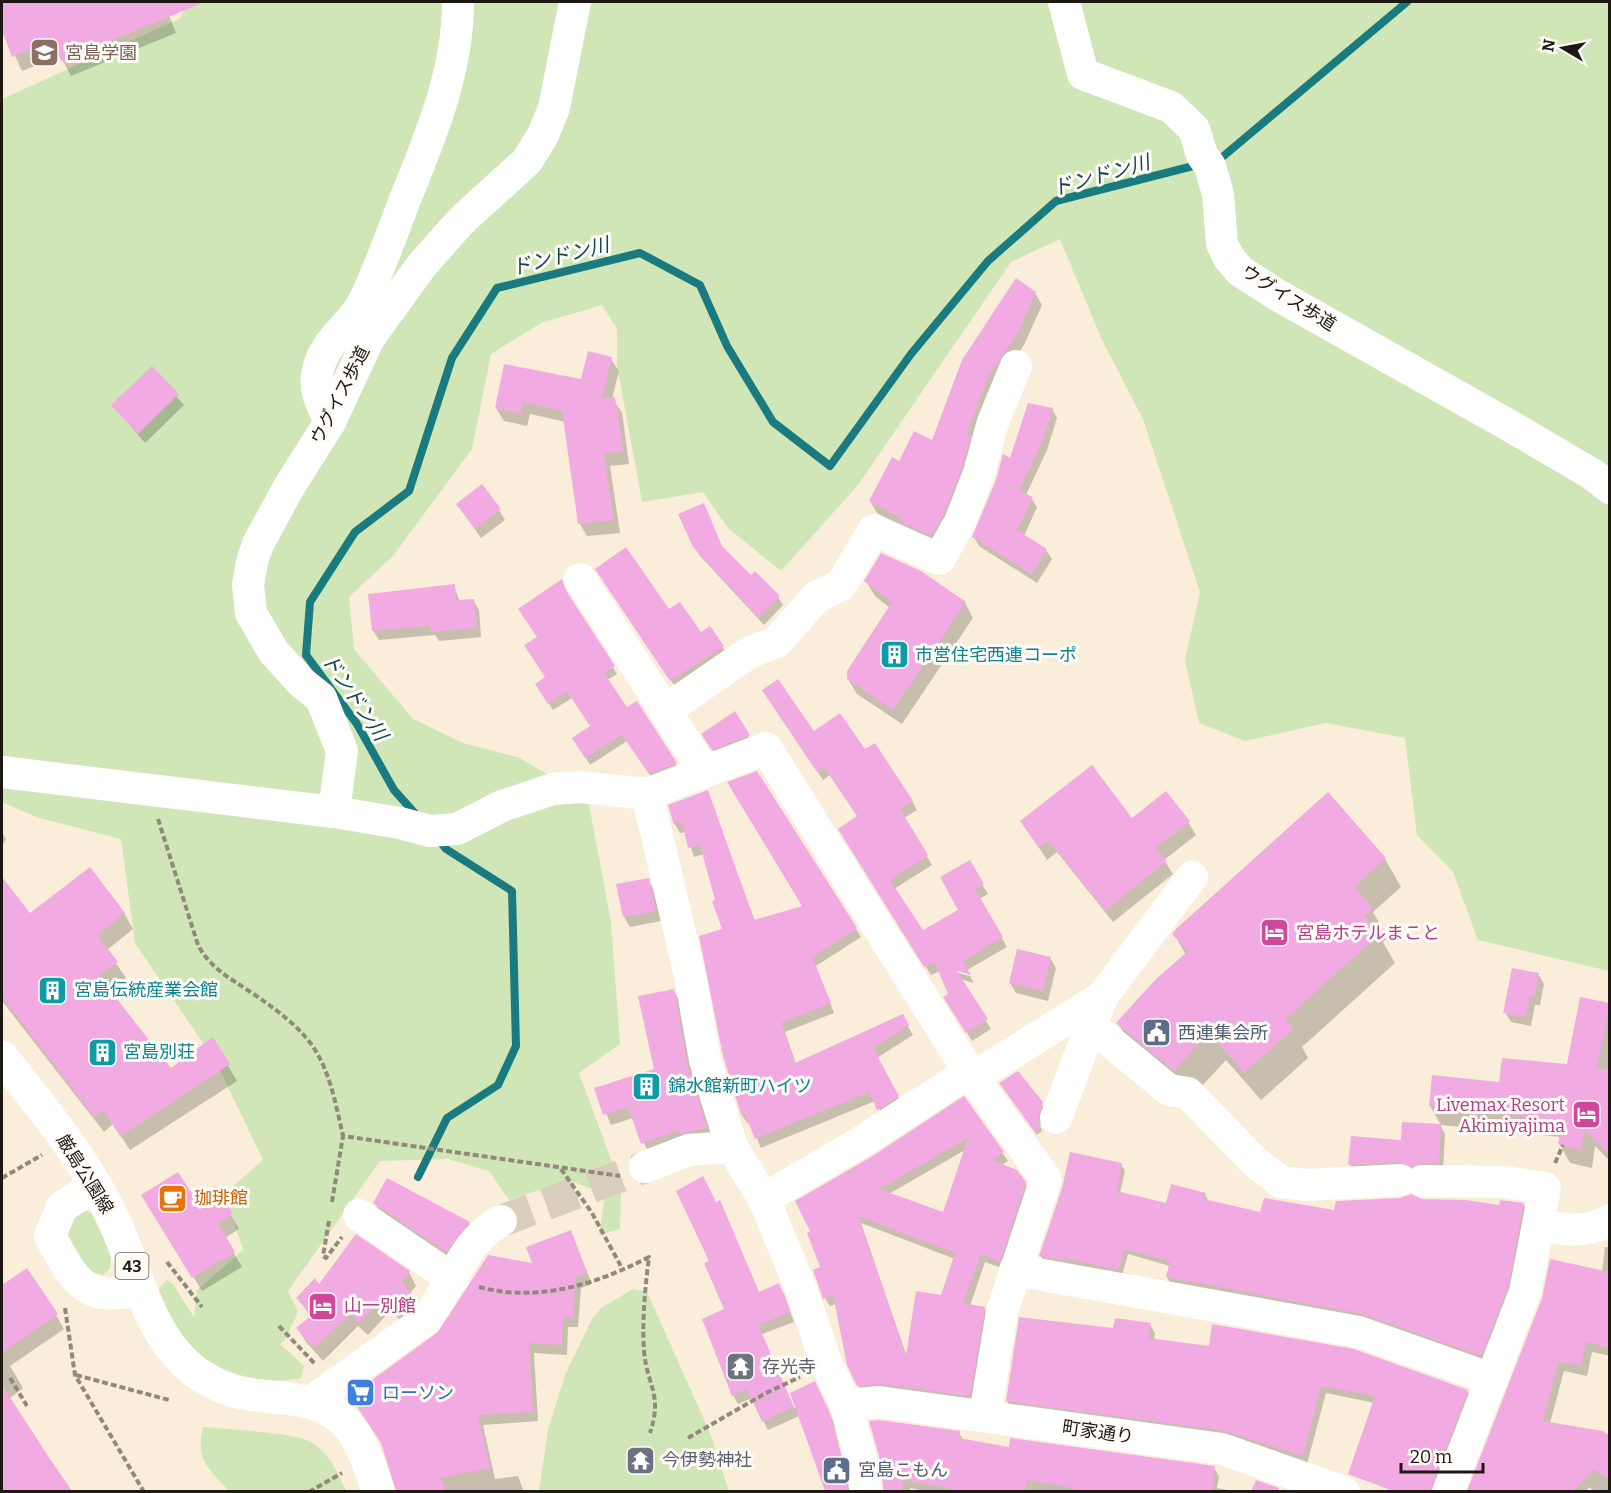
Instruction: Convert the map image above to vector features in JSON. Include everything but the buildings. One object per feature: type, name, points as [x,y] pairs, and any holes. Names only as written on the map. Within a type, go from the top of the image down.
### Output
[{"type":"main road","name":"厳島公園線","points":[[2,1057],[96,1185],[117,1228],[158,1330],[170,1348],[203,1377],[243,1393],[323,1394],[334,1412],[351,1430],[363,1451],[378,1491]]},
{"type":"street","points":[[330,422],[317,386],[319,365],[342,327],[360,309],[372,285],[428,141],[448,81],[458,28],[458,2]]},
{"type":"street","name":"ウグイス歩道","points":[[334,812],[342,751],[321,698],[294,675],[273,651],[251,613],[248,585],[258,543],[289,487],[330,422],[369,338],[416,274],[461,221],[527,161],[543,135],[554,108],[575,2]]},
{"type":"street","name":"ウグイス歩道","points":[[1064,2],[1083,74],[1170,107],[1194,129],[1218,194],[1222,244],[1229,258],[1240,271],[1279,296],[1592,474],[1610,488]]},
{"type":"street","points":[[666,710],[750,652],[777,642],[816,597],[841,585],[874,530],[939,559],[960,522],[993,422],[1016,366]]},
{"type":"street","points":[[580,579],[704,771]]},
{"type":"street","points":[[2,772],[334,812],[400,823],[429,831],[457,829],[502,806],[553,789],[581,787],[647,794],[766,748],[972,1074],[1046,1179],[1002,1312],[985,1415]]},
{"type":"street","points":[[647,794],[690,975],[705,1060],[732,1147],[764,1199],[801,1289],[827,1365],[846,1405],[861,1459],[866,1491]]},
{"type":"street","points":[[1056,1118],[1096,1011],[1192,877]]},
{"type":"street","points":[[764,1199],[972,1074],[1096,1011]]},
{"type":"street","points":[[1096,1011],[1169,1090],[1188,1093],[1254,1161],[1281,1182],[1306,1185],[1411,1181],[1506,1182],[1545,1188],[1525,1292],[1448,1491]]},
{"type":"street","points":[[645,1167],[689,1150],[732,1147]]},
{"type":"street","points":[[96,1185],[62,1207],[50,1236],[72,1277],[91,1291],[117,1295],[141,1290]]},
{"type":"street","points":[[359,1215],[453,1279]]},
{"type":"street","points":[[1538,1225],[1567,1230],[1594,1229],[1610,1220]]},
{"type":"street","points":[[323,1394],[424,1321],[437,1306],[474,1240],[501,1221]]},
{"type":"street","points":[[1015,1270],[1359,1332],[1492,1379]]},
{"type":"street","name":"町家通り","points":[[846,1405],[879,1402],[1222,1449],[1344,1491]]},
{"type":"path","points":[[146,788],[174,866],[198,945],[208,963],[302,1031],[322,1058],[332,1088],[343,1136],[341,1152]]},
{"type":"path","points":[[343,1136],[560,1169],[592,1213],[623,1270]]},
{"type":"path","points":[[2,1178],[42,1155]]},
{"type":"path","points":[[453,1279],[496,1291],[576,1288],[623,1270],[649,1257],[642,1306],[645,1361],[657,1403],[651,1433]]},
{"type":"path","points":[[167,1262],[202,1307]]},
{"type":"path","points":[[63,1297],[75,1375],[144,1491]]},
{"type":"path","points":[[279,1326],[323,1394]]},
{"type":"path","points":[[688,1438],[764,1394],[827,1365]]},
{"type":"path","points":[[75,1375],[169,1400]]},
{"type":"path","points":[[10,1378],[27,1406]]},
{"type":"path","points":[[309,1491],[348,1469]]},
{"type":"green space","points":[[189,2],[1609,2],[1609,971],[1478,940],[1453,872],[1417,835],[1405,738],[1326,723],[1245,741],[1199,723],[1185,660],[1200,592],[1143,419],[1102,340],[1060,239],[1011,262],[858,485],[781,571],[728,528],[703,492],[642,502],[617,365],[617,329],[602,305],[541,323],[491,354],[472,449],[393,556],[349,597],[354,649],[413,719],[463,743],[520,758],[588,799],[611,922],[620,1044],[579,1073],[621,1186],[620,1229],[599,1235],[605,1194],[569,1180],[509,1200],[489,1171],[448,1159],[380,1161],[288,1291],[298,1312],[285,1340],[280,1344],[304,1366],[301,1378],[277,1381],[254,1379],[212,1364],[194,1350],[179,1333],[167,1313],[158,1290],[167,1280],[173,1284],[194,1317],[197,1290],[243,1250],[225,1193],[263,1160],[217,1064],[135,943],[121,839],[36,817],[2,802],[2,99],[179,19]]},
{"type":"green space","points":[[82,1209],[95,1215],[111,1256],[110,1268],[103,1275],[88,1271],[65,1237],[65,1223]]},
{"type":"green space","points":[[633,1289],[647,1292],[710,1433],[729,1491],[539,1491],[548,1430],[565,1375],[591,1321],[601,1308]]},
{"type":"green space","points":[[203,1427],[278,1434],[313,1443],[329,1458],[346,1491],[229,1491],[209,1469],[202,1456]]},
{"type":"waterway","name":"ドンドン川","points":[[1214,161],[1220,159],[1407,2]]},
{"type":"waterway","name":"ドンドン川","points":[[419,818],[394,790],[357,724],[306,655],[310,602],[355,532],[409,491],[452,358],[497,288],[640,253],[700,285],[727,346],[773,422],[830,466],[911,354],[988,261],[1056,201],[1201,164]]},
{"type":"waterway","name":"ドンドン川","points":[[418,1177],[447,1118],[498,1085],[516,1046],[512,891],[446,849],[438,839]]},
{"type":"tunnel","points":[[501,1221],[645,1167]]},
{"type":"place","name":"宮島学園","points":[[44,53]]},
{"type":"place","name":"市営住宅西連コーポ","points":[[894,655]]},
{"type":"place","name":"宮島ホテルまこと","points":[[1275,933]]},
{"type":"place","name":"宮島伝統産業会館","points":[[53,990]]},
{"type":"place","name":"西連集会所","points":[[1157,1033]]},
{"type":"place","name":"宮島別荘","points":[[102,1052]]},
{"type":"place","name":"錦水館新町ハイツ","points":[[647,1086]]},
{"type":"place","name":"Livemax Resort Akimiyajima","points":[[1586,1115]]},
{"type":"place","name":"珈琲館","points":[[173,1198]]},
{"type":"place","name":"山一別館","points":[[323,1306]]},
{"type":"place","name":"存光寺","points":[[741,1367]]},
{"type":"place","name":"ローソン","points":[[361,1393]]},
{"type":"place","name":"今伊勢神社","points":[[641,1460]]},
{"type":"place","name":"宮島こもん","points":[[837,1470]]}]
